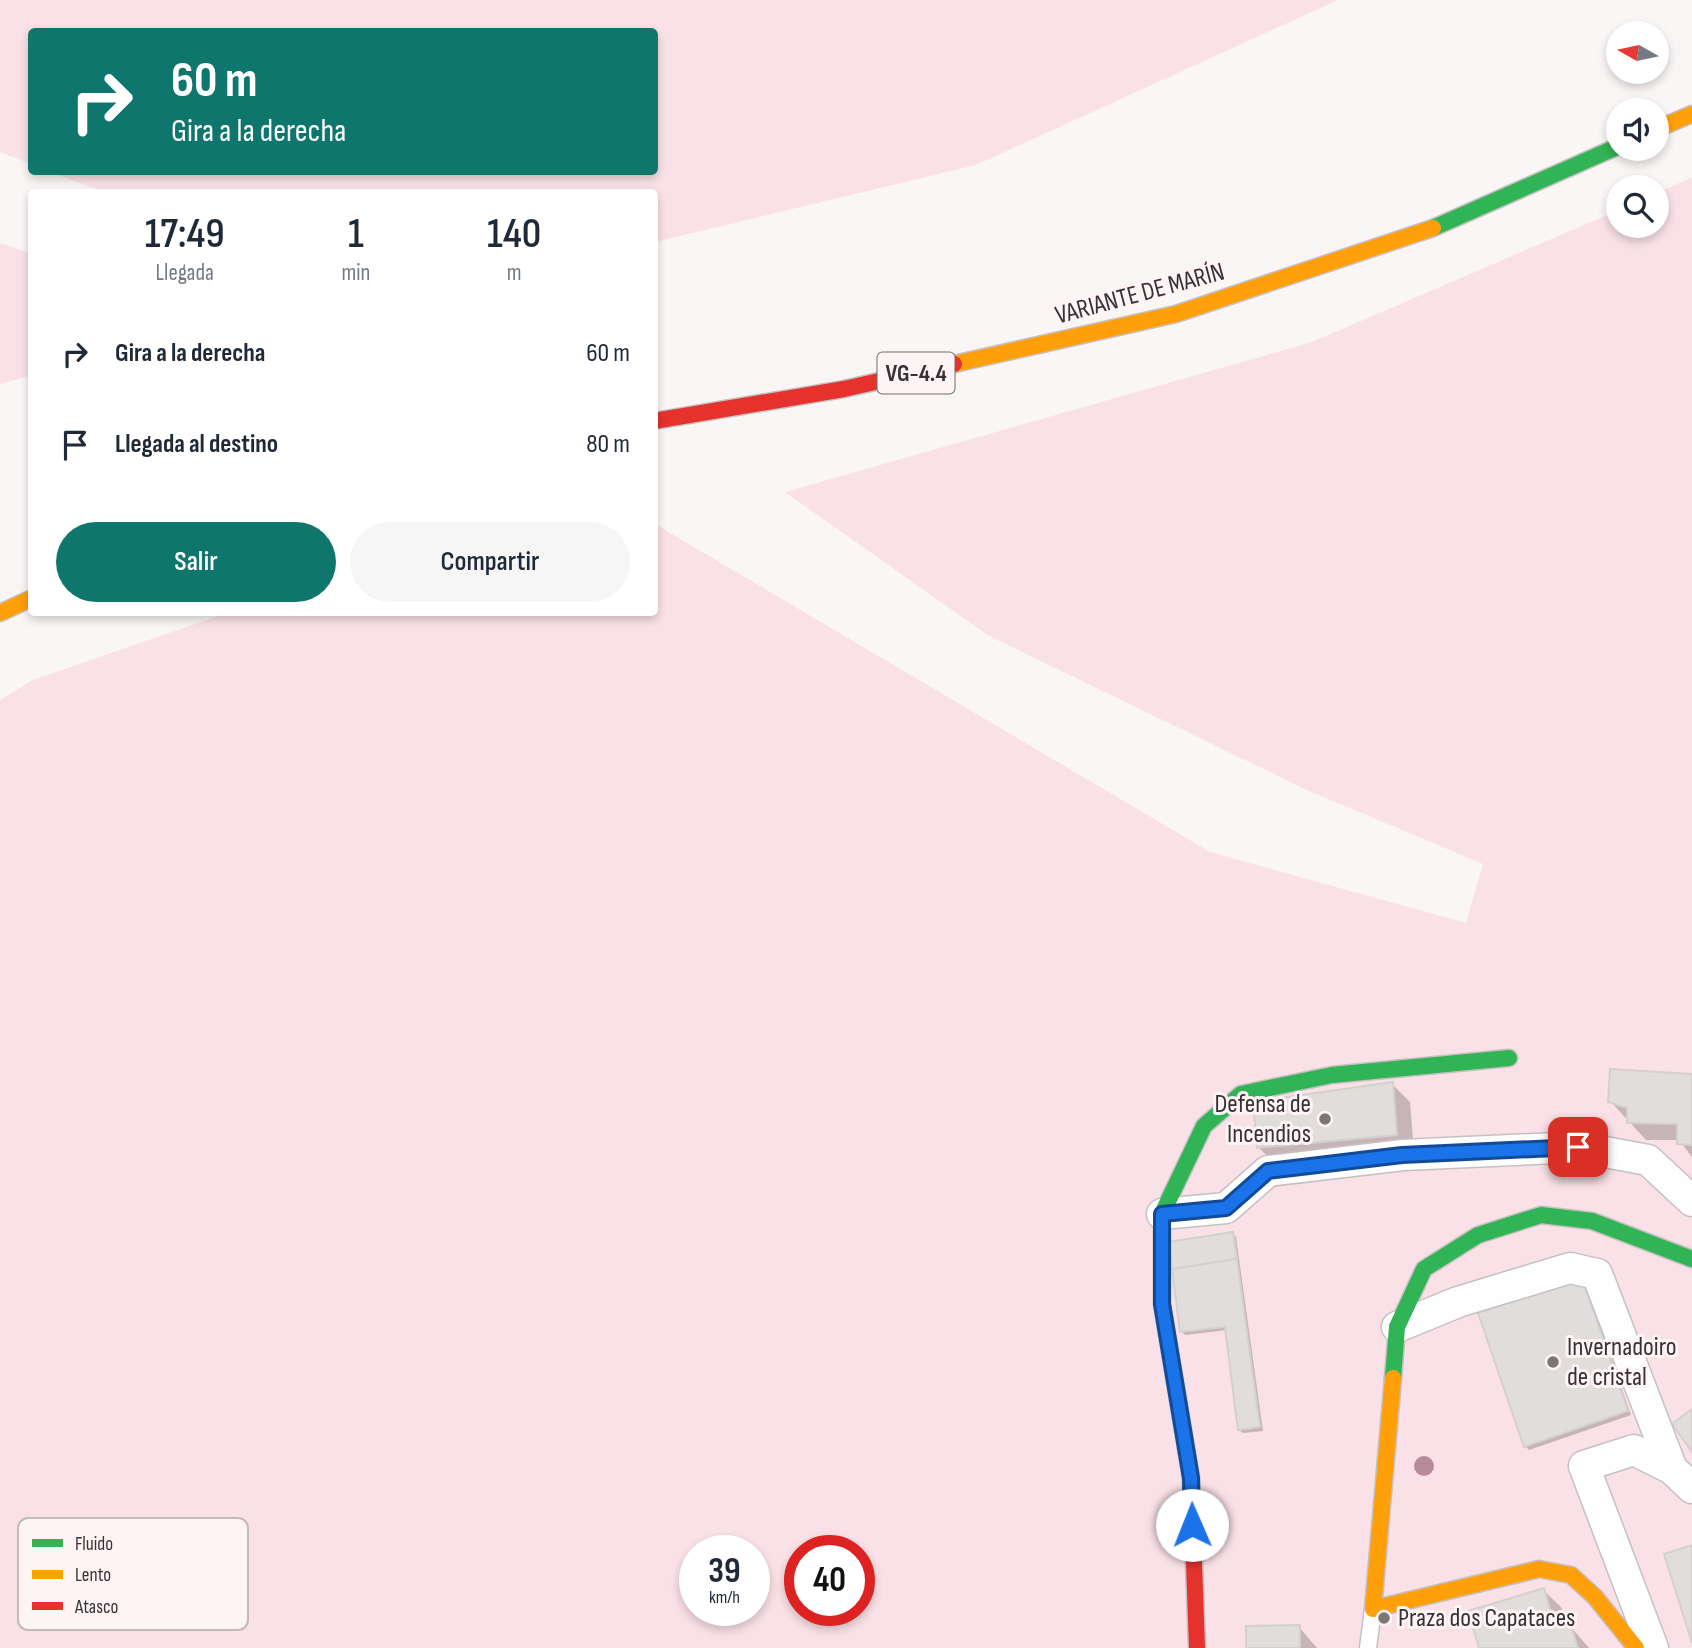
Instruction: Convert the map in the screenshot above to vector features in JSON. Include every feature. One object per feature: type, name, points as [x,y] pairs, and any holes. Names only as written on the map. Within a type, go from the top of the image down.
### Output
[{"type":"main road","points":[[1669,124],[1692,114]]},
{"type":"main road","name":"VARIANTE DE MARÍN","points":[[658,420],[844,389],[1176,314],[1421,233],[1606,152]]},
{"type":"main road","points":[[0,613],[28,600]]},
{"type":"main road","points":[[1197,1648],[1191,1478],[1162,1304],[1162,1214],[1204,1126],[1241,1094],[1332,1075],[1509,1058]]},
{"type":"main road","points":[[1636,1648],[1595,1597],[1571,1575],[1539,1569],[1373,1609],[1397,1327],[1424,1269],[1478,1235],[1541,1215],[1592,1221],[1692,1259]]},
{"type":"street","points":[[1162,1214],[1226,1208],[1268,1171],[1402,1155],[1578,1147],[1648,1160],[1692,1201]]},
{"type":"street","points":[[1397,1327],[1458,1302],[1570,1268],[1597,1274],[1682,1478]]},
{"type":"street","points":[[1653,1648],[1584,1465],[1634,1450],[1682,1478]]},
{"type":"lane","points":[[1368,1648],[1373,1609]]},
{"type":"shaded area","points":[[0,0],[1338,0],[976,165],[658,241],[658,189],[96,189],[58,175],[658,175],[658,28],[28,28],[28,163],[0,152]]},
{"type":"shaded area","points":[[1692,177],[1692,1648],[0,1648],[0,700],[33,680],[218,616],[658,616],[658,526],[1210,852],[1466,923],[1483,864],[1307,790],[989,636],[785,492],[1312,342],[1606,216],[1606,238],[1669,238],[1669,188]]},
{"type":"shaded area","points":[[0,243],[28,253],[28,377],[0,384]]},
{"type":"building","points":[[1610,1069],[1692,1074],[1692,1145],[1677,1144],[1677,1124],[1627,1123],[1627,1108],[1608,1102]]},
{"type":"building","name":"Defensa de Incendios","points":[[1393,1082],[1397,1135],[1257,1148],[1253,1102]]},
{"type":"building","points":[[1233,1232],[1237,1259],[1172,1269],[1168,1242]]},
{"type":"building","points":[[1237,1259],[1260,1427],[1238,1430],[1225,1327],[1180,1332],[1172,1269]]},
{"type":"building","name":"Invernadoiro de cristal","points":[[1582,1277],[1628,1411],[1524,1447],[1478,1313]]},
{"type":"building","points":[[1692,1409],[1692,1452],[1672,1424]]},
{"type":"building","points":[[1692,1545],[1692,1643],[1664,1554]]},
{"type":"building","points":[[1544,1588],[1555,1627],[1570,1623],[1578,1648],[1479,1648],[1468,1611]]},
{"type":"building","points":[[1300,1625],[1300,1648],[1246,1648],[1246,1626]]},
{"type":"traffic: fast","points":[[1433,228],[1606,152]]},
{"type":"traffic: fast","points":[[1162,1243],[1162,1214],[1204,1126],[1241,1094],[1332,1075],[1509,1058]]},
{"type":"traffic: fast","points":[[1393,1378],[1397,1327],[1424,1269],[1478,1235],[1541,1215],[1592,1221],[1692,1259]]},
{"type":"traffic: slow","points":[[1669,124],[1692,114]]},
{"type":"traffic: slow","points":[[954,364],[1176,314],[1433,228]]},
{"type":"traffic: slow","points":[[0,613],[28,600]]},
{"type":"traffic: slow","points":[[1393,1378],[1373,1609],[1539,1569],[1571,1575],[1595,1597],[1636,1648]]},
{"type":"traffic: jam","points":[[658,420],[844,389],[954,364]]},
{"type":"traffic: jam","points":[[1162,1243],[1162,1304],[1191,1478],[1197,1648]]},
{"type":"place","name":"Defensa de Incendios","points":[[1325,1119]]},
{"type":"place","name":"Invernadoiro de cristal","points":[[1553,1362]]},
{"type":"place","name":"Praza dos Capataces","points":[[1384,1618]]},
{"type":"route","points":[[1192,1525],[1191,1478],[1162,1304],[1162,1214],[1226,1208],[1268,1171],[1402,1155],[1578,1147]]}]
